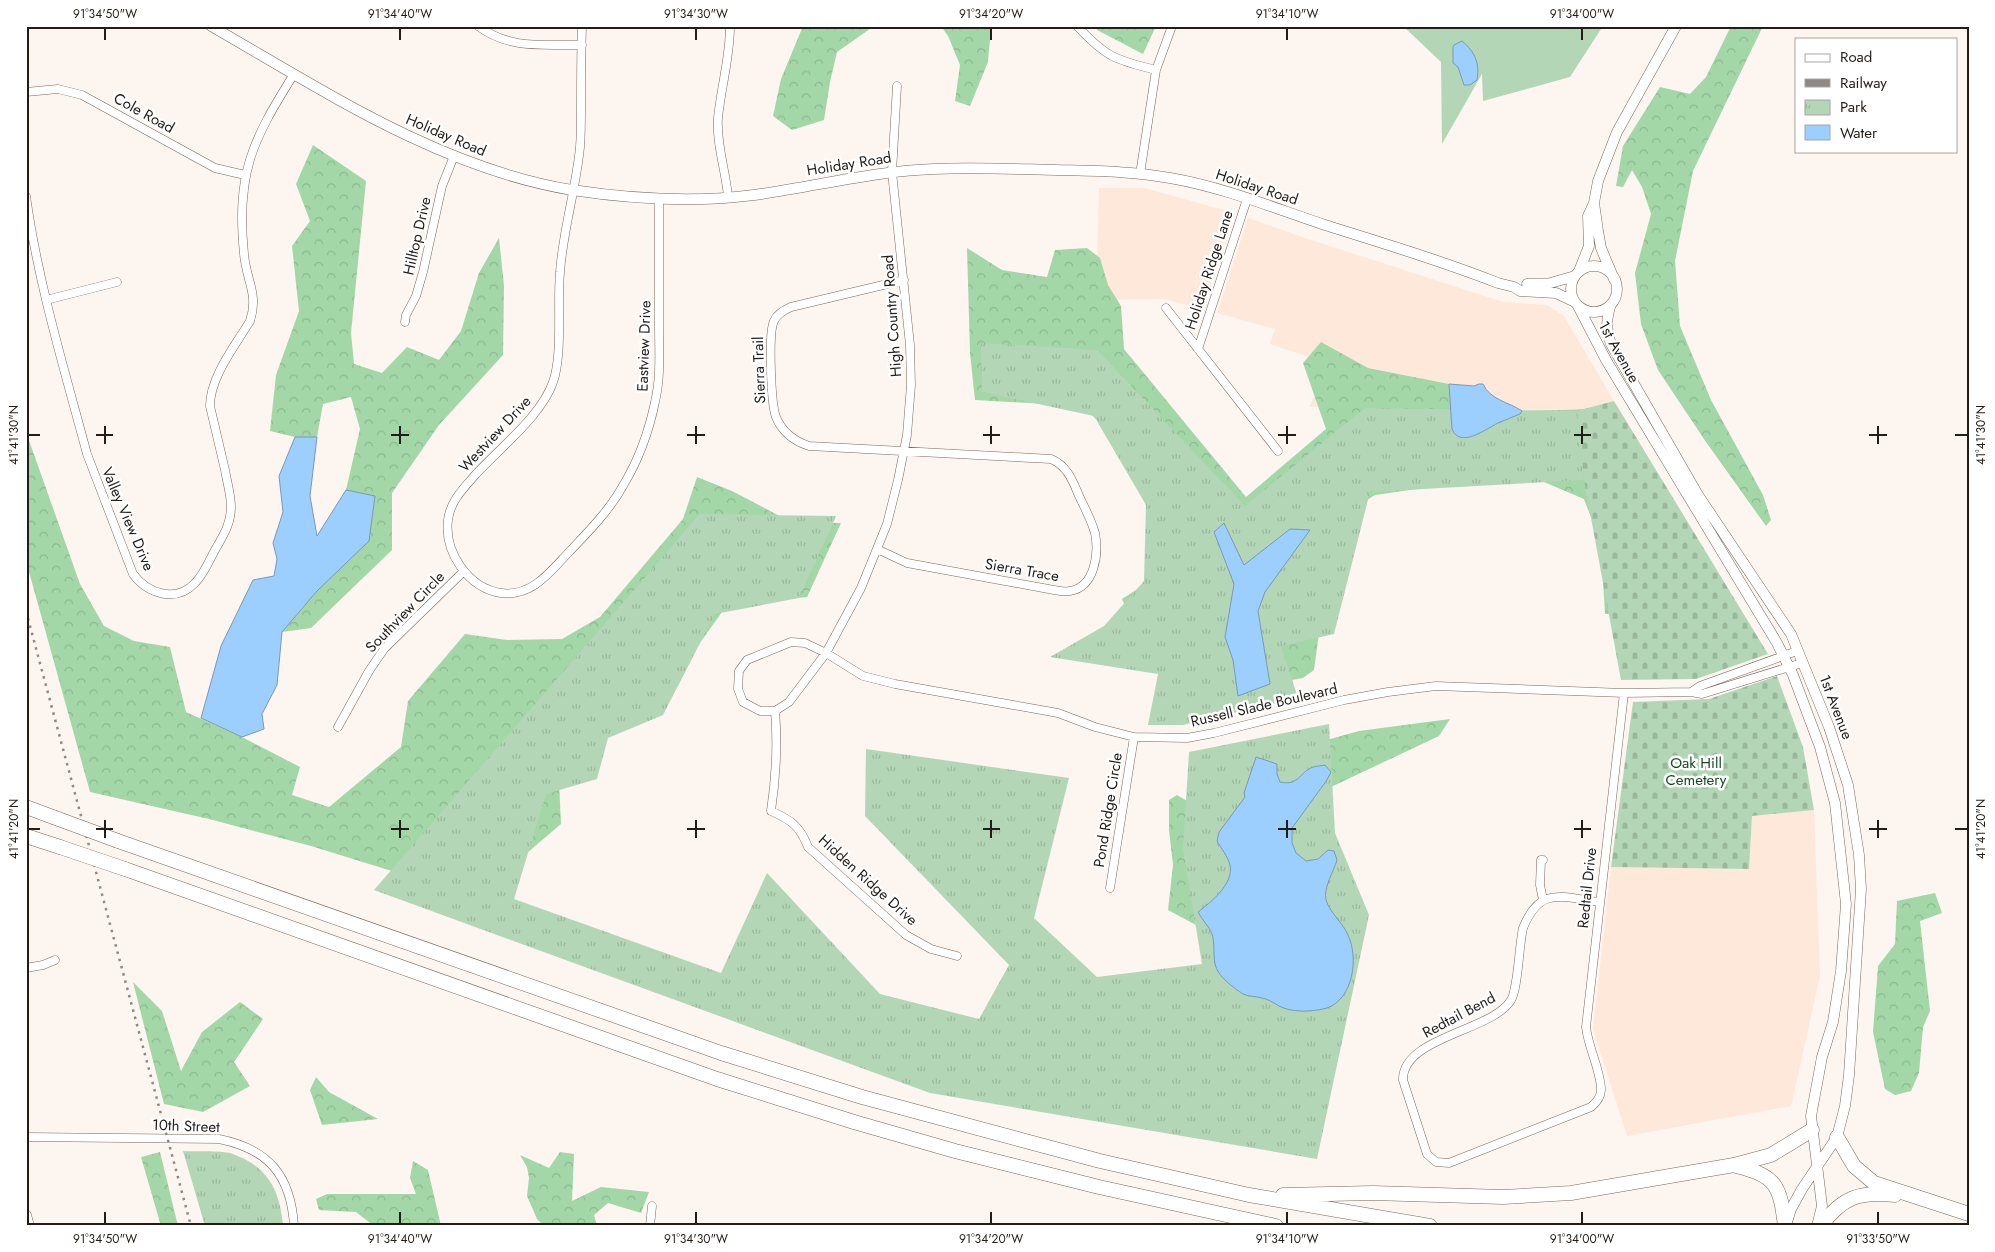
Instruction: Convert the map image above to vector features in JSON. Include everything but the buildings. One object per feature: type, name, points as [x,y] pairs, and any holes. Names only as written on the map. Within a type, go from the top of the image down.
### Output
[{"type":"highway","points":[[26,807],[721,1053],[862,1098],[1100,1161],[1249,1195],[1430,1226]]},
{"type":"highway","points":[[26,836],[125,869],[717,1079],[854,1122],[1098,1188],[1276,1226]]},
{"type":"highway","points":[[1249,1195],[1373,1193],[1484,1196],[1544,1195],[1578,1192],[1734,1165],[1771,1155],[1812,1130]]},
{"type":"highway","points":[[1837,1137],[1854,1166],[1874,1183],[1969,1214]]},
{"type":"highway","points":[[1734,1165],[1758,1171],[1776,1186],[1782,1200],[1785,1226]]},
{"type":"highway","points":[[1819,1226],[1830,1213],[1849,1198],[1880,1193],[1920,1198]]},
{"type":"main road","name":"Holiday Road","points":[[211,26],[381,122],[454,156],[511,176],[573,190],[659,199],[728,198],[892,172],[933,169],[979,168],[1140,174],[1196,183],[1514,287],[1520,291],[1556,293],[1577,304]]},
{"type":"main road","points":[[1594,203],[1602,248],[1614,279],[1616,292],[1611,304],[1598,311],[1584,310],[1577,304],[1571,289],[1589,246],[1588,216],[1594,203],[1598,180],[1617,132],[1676,26]]},
{"type":"main road","points":[[1577,274],[1585,268],[1598,266],[1610,273],[1614,279]]},
{"type":"main road","name":"Holiday Road","points":[[1514,287],[1521,284],[1547,284],[1577,274]]},
{"type":"main road","name":"1st Avenue","points":[[1577,304],[1606,360],[1789,667],[1820,747],[1835,803],[1846,904],[1841,971],[1834,1022],[1822,1058],[1813,1101],[1812,1130],[1822,1206],[1819,1226]]},
{"type":"main road","name":"1st Avenue","points":[[1611,304],[1607,318],[1608,335],[1619,360],[1698,495],[1791,634],[1829,728],[1848,785],[1859,856],[1860,920],[1849,1075],[1837,1137],[1816,1167],[1791,1209],[1785,1226]]},
{"type":"main road","points":[[26,1215],[29,1226]]},
{"type":"street","points":[[478,26],[492,36],[508,42],[582,45]]},
{"type":"street","name":"Westview Drive","points":[[464,571],[452,553],[448,538],[448,522],[452,505],[463,489],[536,411],[553,383],[556,372],[560,263],[580,147],[582,26]]},
{"type":"street","points":[[728,198],[718,133],[718,118],[729,52],[730,26]]},
{"type":"street","points":[[1077,26],[1099,49],[1111,56],[1123,62],[1156,70]]},
{"type":"street","points":[[1140,174],[1156,70],[1172,26]]},
{"type":"street","name":"Valley View Drive","points":[[26,196],[32,237],[46,300],[87,454],[133,574],[145,587],[153,592],[173,594],[186,590],[200,578],[227,529],[230,518],[230,495],[210,406],[210,396],[217,376],[250,321],[253,312],[253,290],[244,259],[241,214],[245,175],[260,132],[294,74]]},
{"type":"street","name":"High Country Road","points":[[775,711],[789,702],[826,653],[861,588],[887,524],[907,435],[911,385],[910,345],[892,172],[897,86]]},
{"type":"street","name":"Cole Road","points":[[26,92],[58,89],[82,95],[215,168],[245,175]]},
{"type":"street","name":"Hilltop Drive","points":[[405,322],[406,315],[416,296],[442,186],[454,156]]},
{"type":"street","name":"Eastview Drive","points":[[464,571],[481,586],[496,592],[516,593],[535,585],[607,510],[636,462],[647,435],[656,400],[658,383],[659,199]]},
{"type":"street","name":"Holiday Ridge Lane","points":[[1198,349],[1247,199]]},
{"type":"street","name":"Sierra Trail","points":[[903,452],[809,446],[797,442],[790,436],[776,417],[772,402],[772,329],[777,316],[782,311],[791,307],[904,280]]},
{"type":"street","points":[[46,300],[117,282]]},
{"type":"street","name":"Holiday Ridge Lane","points":[[1166,308],[1278,451]]},
{"type":"street","name":"Sierra Trace","points":[[877,549],[907,563],[1054,590],[1070,591],[1082,586],[1090,577],[1094,566],[1095,534],[1066,468],[1057,461],[1051,459],[903,452]]},
{"type":"street","name":"Southview Circle","points":[[338,728],[369,670],[384,649],[464,571]]},
{"type":"street","name":"Russell Slade Boulevard","points":[[775,711],[760,711],[743,702],[738,689],[739,671],[747,660],[791,642],[805,643],[826,653],[863,676],[895,684],[1058,712],[1095,727],[1134,737],[1187,738],[1344,700],[1436,686],[1624,693],[1691,692],[1702,694],[1802,663]]},
{"type":"street","name":"Russell Slade Boulevard","points":[[1691,692],[1700,686],[1797,650]]},
{"type":"street","name":"Redtail Drive","points":[[1600,1084],[1586,1026],[1624,693]]},
{"type":"street","name":"Hidden Ridge Drive","points":[[775,711],[778,742],[777,768],[771,811],[790,819],[803,834],[808,847],[906,935],[931,949],[957,956]]},
{"type":"street","name":"Pond Ridge Circle","points":[[1110,888],[1134,737]]},
{"type":"street","points":[[1543,860],[1540,885],[1544,900],[1563,897],[1599,902]]},
{"type":"street","name":"Redtail Bend","points":[[1544,900],[1538,902],[1523,928],[1511,1000],[1506,1006],[1484,1020],[1449,1035],[1422,1051],[1405,1067],[1403,1080],[1427,1154],[1431,1159],[1442,1164],[1449,1163],[1591,1107],[1600,1096],[1600,1084]]},
{"type":"street","points":[[26,968],[44,965],[55,960]]},
{"type":"street","name":"10th Street","points":[[26,1137],[219,1139],[235,1142],[258,1153],[279,1173],[290,1196],[294,1226]]},
{"type":"street","points":[[650,1226],[652,1206]]},
{"type":"shaded area","points":[[1099,188],[1144,188],[1235,213],[1202,309],[1164,299],[1096,300]]},
{"type":"shaded area","points":[[1248,218],[1503,302],[1547,305],[1564,316],[1614,401],[1576,411],[1309,407],[1330,364],[1270,344],[1275,329],[1217,313]]},
{"type":"shaded area","points":[[1814,810],[1820,976],[1791,1106],[1627,1136],[1593,1029],[1611,867],[1749,869],[1752,816]]},
{"type":"green space","points":[[803,26],[874,26],[837,52],[824,120],[792,130],[773,116],[781,79]]},
{"type":"green space","points":[[941,26],[991,26],[988,62],[970,106],[955,101],[960,65],[948,36]]},
{"type":"green space","points":[[1095,26],[1156,26],[1143,54],[1097,30]]},
{"type":"green space","points":[[1403,26],[1597,26],[1601,29],[1570,77],[1483,101],[1482,74],[1442,144],[1441,62]]},
{"type":"green space","points":[[1731,26],[1763,26],[1693,171],[1675,261],[1680,326],[1711,400],[1763,495],[1771,520],[1766,526],[1706,442],[1658,370],[1641,324],[1635,273],[1651,214],[1642,187],[1632,170],[1623,187],[1616,186],[1623,146],[1660,87],[1690,94],[1706,77]]},
{"type":"green space","points":[[313,145],[366,181],[351,333],[354,364],[382,373],[407,347],[439,360],[461,331],[479,273],[499,238],[504,286],[503,355],[439,425],[392,493],[392,550],[311,628],[282,632],[317,591],[375,496],[346,490],[360,429],[351,397],[323,404],[317,437],[295,437],[270,431],[276,375],[299,311],[292,246],[310,221],[296,184]]},
{"type":"green space","points":[[967,248],[1002,270],[1047,277],[1055,250],[1087,248],[1100,258],[1108,285],[1121,306],[1124,349],[1246,497],[1326,429],[1303,363],[1321,342],[1368,368],[1449,384],[1450,390],[1522,411],[1596,409],[1620,614],[1605,614],[1601,543],[1584,499],[1537,479],[1494,478],[1375,495],[1359,505],[1322,610],[1314,670],[1303,678],[1270,684],[1137,632],[1122,599],[1150,581],[1152,513],[1109,431],[1082,406],[975,400],[970,353]]},
{"type":"green space","points":[[981,343],[1097,350],[1245,506],[1365,408],[1576,411],[1584,480],[1370,492],[1334,634],[1281,646],[1298,698],[1183,725],[1148,725],[1158,674],[1050,657],[1104,626],[1144,581],[1146,505],[1094,416],[982,392]]},
{"type":"green space","points":[[1614,401],[1768,654],[1696,679],[1621,680],[1584,480],[1576,411]]},
{"type":"green space","points":[[26,432],[80,584],[104,626],[134,641],[170,647],[186,712],[242,737],[300,767],[292,795],[329,807],[401,747],[408,701],[465,634],[507,640],[562,639],[600,617],[683,519],[697,477],[732,491],[791,522],[841,523],[807,597],[727,605],[684,665],[559,782],[561,824],[514,864],[408,876],[311,846],[209,819],[90,792],[26,561]]},
{"type":"green space","points":[[700,514],[836,516],[799,598],[715,614],[663,715],[608,738],[597,779],[546,794],[514,899],[721,973],[767,873],[880,994],[979,1019],[1009,965],[865,816],[866,749],[1069,778],[1034,918],[1097,977],[1202,964],[1183,849],[1189,752],[1329,724],[1335,833],[1369,915],[1317,1159],[930,1093],[374,890]]},
{"type":"green space","name":"Oak Hill Cemetery","points":[[1777,676],[1803,747],[1814,810],[1752,816],[1749,869],[1611,867],[1633,702],[1709,699]]},
{"type":"green space","points":[[1450,719],[1439,736],[1316,794],[1316,743],[1359,731]]},
{"type":"green space","points":[[1177,795],[1194,805],[1211,933],[1168,910],[1173,865],[1169,830],[1169,800]]},
{"type":"green space","points":[[1935,893],[1942,913],[1920,921],[1930,1011],[1923,1027],[1919,1073],[1911,1091],[1895,1095],[1885,1089],[1873,1032],[1878,966],[1895,944],[1897,901]]},
{"type":"green space","points":[[133,982],[162,1011],[181,1071],[202,1032],[240,1002],[263,1019],[234,1062],[250,1086],[203,1112],[164,1104]]},
{"type":"green space","points":[[316,1077],[329,1092],[378,1119],[322,1125],[310,1090]]},
{"type":"green space","points":[[183,1151],[233,1154],[255,1166],[270,1181],[275,1191],[279,1201],[283,1226],[205,1226]]},
{"type":"green space","points":[[160,1152],[178,1226],[161,1226],[141,1157]]},
{"type":"green space","points":[[560,1152],[574,1154],[572,1201],[601,1187],[649,1192],[641,1213],[608,1203],[594,1215],[597,1226],[544,1226],[537,1219],[527,1196],[529,1178],[527,1167],[520,1155],[549,1168]]},
{"type":"green space","points":[[413,1161],[428,1170],[441,1226],[374,1226],[356,1212],[319,1210],[316,1199],[327,1194],[416,1194],[410,1178]]},
{"type":"water","points":[[1462,41],[1476,58],[1478,68],[1477,80],[1470,85],[1464,85],[1458,67],[1453,63],[1453,47]]},
{"type":"water","points":[[1449,384],[1474,386],[1483,384],[1490,394],[1522,411],[1520,414],[1474,436],[1461,437],[1456,435],[1452,429]]},
{"type":"water","points":[[295,437],[317,437],[310,496],[317,536],[346,490],[375,496],[369,541],[317,591],[282,632],[277,685],[262,714],[264,729],[242,737],[201,718],[221,646],[253,580],[274,576],[277,559],[273,543],[283,512],[279,476]]},
{"type":"water","points":[[1224,523],[1244,565],[1290,529],[1310,530],[1265,592],[1258,611],[1270,684],[1238,696],[1233,660],[1225,637],[1234,584],[1214,532]]},
{"type":"water","points":[[1256,757],[1277,764],[1277,774],[1280,782],[1295,781],[1314,767],[1325,765],[1331,772],[1292,828],[1292,843],[1296,853],[1306,861],[1318,859],[1328,850],[1334,851],[1337,860],[1325,895],[1330,909],[1348,935],[1353,955],[1353,966],[1348,987],[1343,996],[1327,1008],[1309,1011],[1290,1010],[1266,999],[1243,994],[1226,981],[1216,968],[1212,934],[1198,912],[1220,892],[1229,879],[1230,865],[1217,841],[1219,832],[1245,797],[1244,793]]},
{"type":"railway","points":[[26,611],[191,1226]]}]
